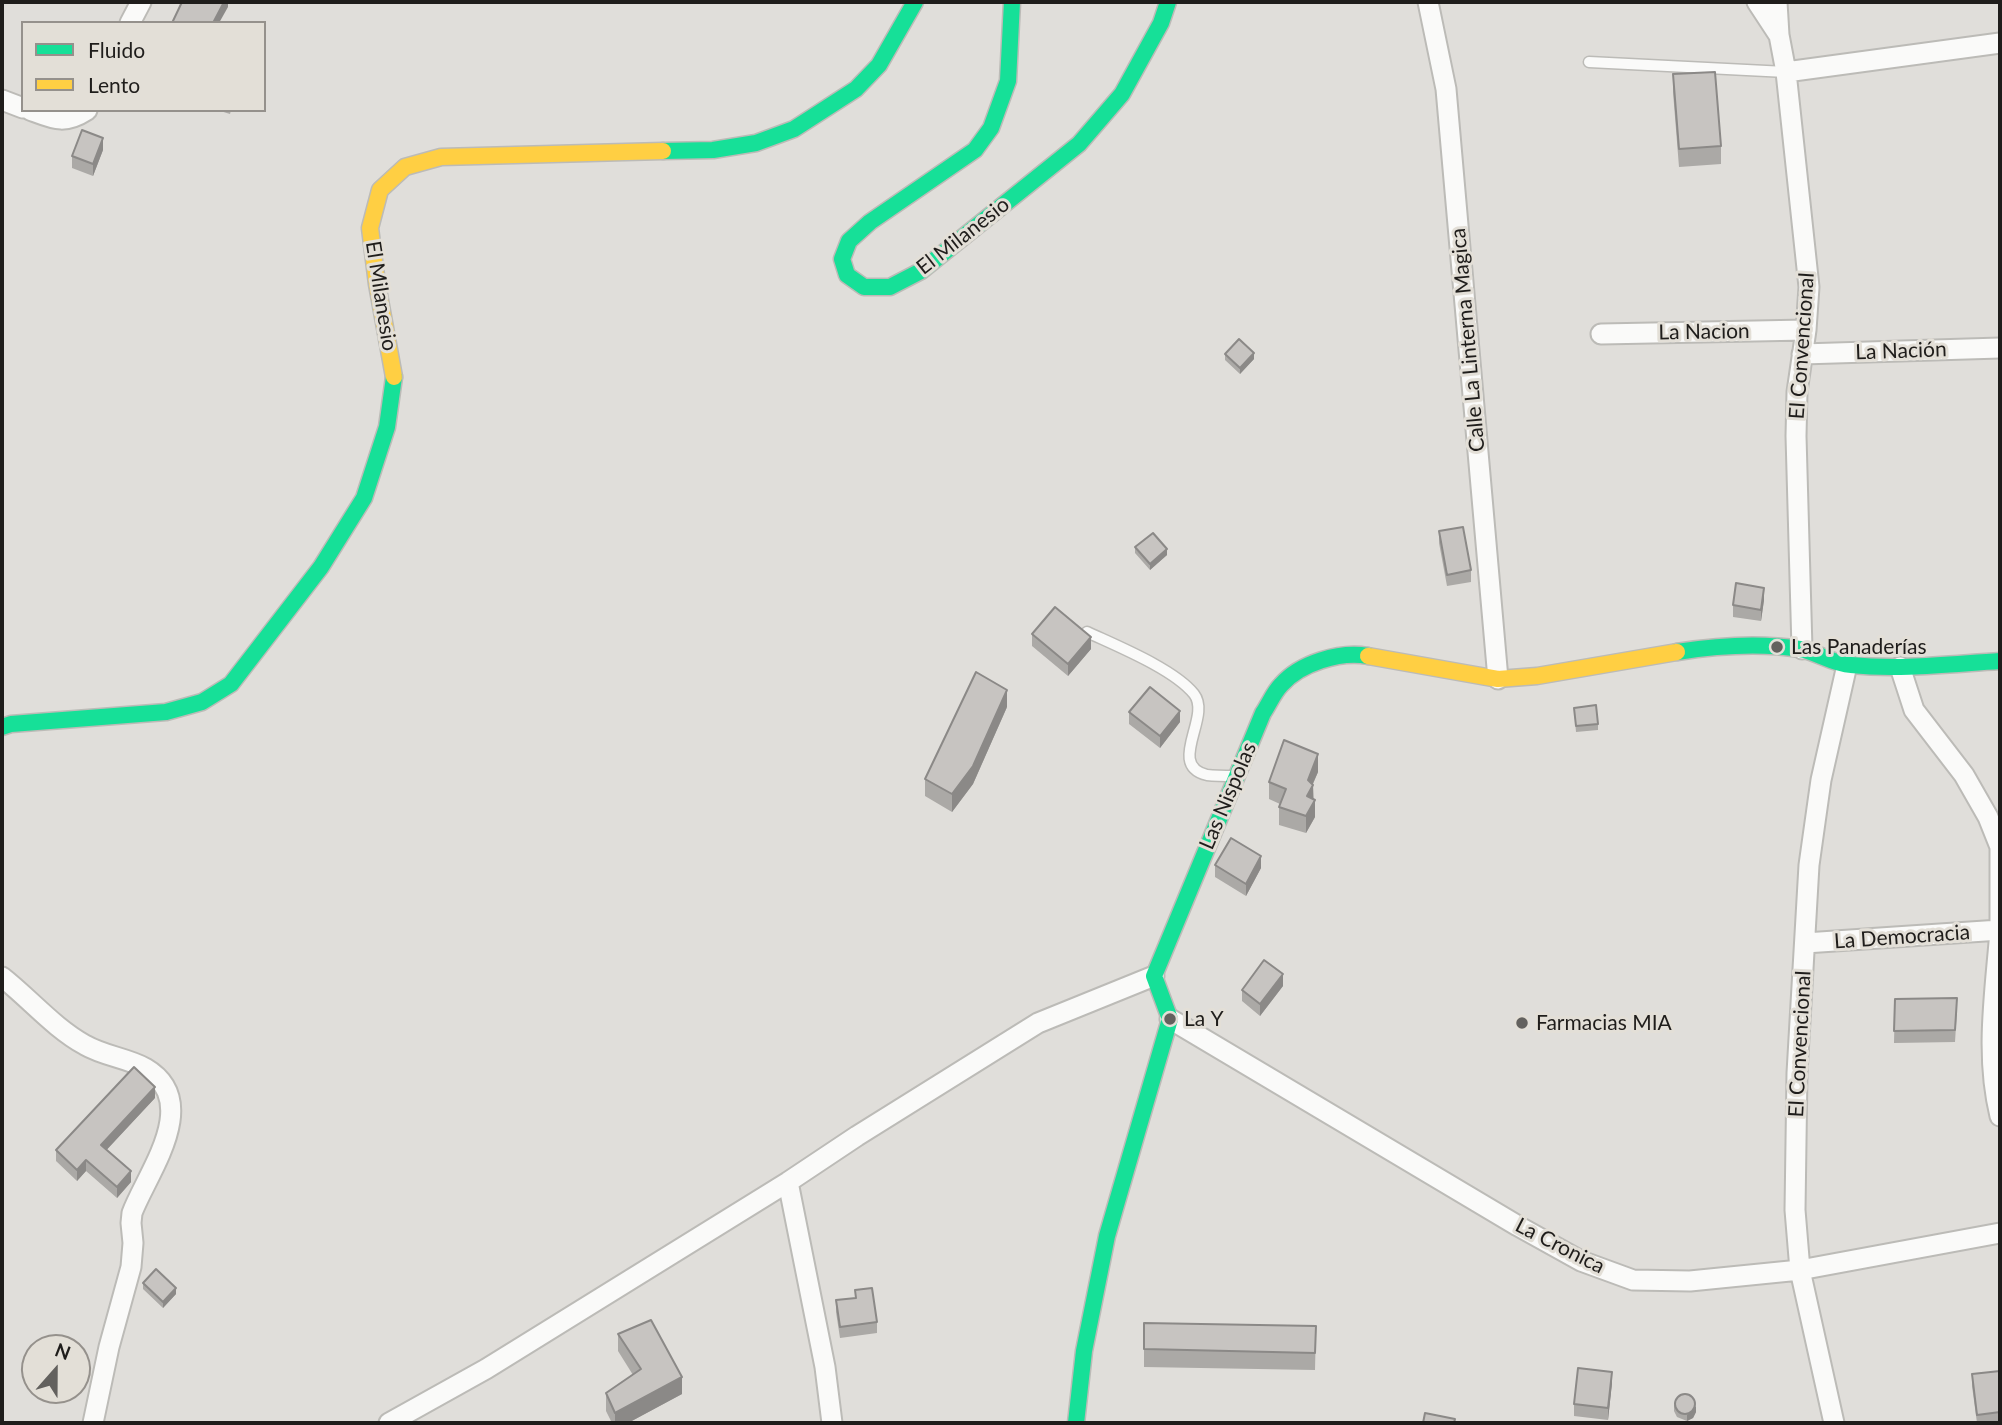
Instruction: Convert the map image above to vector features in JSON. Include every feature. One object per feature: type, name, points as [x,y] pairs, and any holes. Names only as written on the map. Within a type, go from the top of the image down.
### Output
[{"type":"street","points":[[131,21],[141,2]]},
{"type":"street","name":"El Milanesio","points":[[2,727],[11,724],[166,712],[202,702],[231,684],[321,567],[364,498],[387,427],[394,377],[370,228],[380,190],[405,167],[441,157],[713,150],[756,143],[794,129],[856,89],[879,65],[915,2]]},
{"type":"street","name":"El Milanesio","points":[[1012,2],[1008,80],[991,128],[975,150],[870,222],[849,241],[842,259],[847,275],[864,287],[890,287],[921,271],[1079,144],[1122,94],[1161,23],[1168,2]]},
{"type":"street","name":"Calle La Linterna Magica","points":[[1428,2],[1446,89],[1498,679]]},
{"type":"street","points":[[1757,2],[1779,35]]},
{"type":"street","name":"El Convencional","points":[[1777,2],[1809,287],[1796,436],[1802,649]]},
{"type":"street","points":[[1786,72],[2000,43]]},
{"type":"street","points":[[2,100],[21,107]]},
{"type":"street","points":[[36,112],[58,120],[74,118],[84,112]]},
{"type":"street","name":"La Nacion","points":[[1601,334],[1806,330]]},
{"type":"street","name":"La Nación","points":[[1802,354],[2000,348]]},
{"type":"street","name":"Las Nispolas","points":[[1154,976],[1263,713],[1281,684],[1303,668],[1329,659],[1363,655],[1498,679],[1537,676],[1704,648],[1777,647],[1802,649],[1847,665],[1900,667],[2000,661]]},
{"type":"street","name":"El Convencional","points":[[1834,1423],[1800,1270],[1795,1196],[1797,1073],[1809,865],[1821,780],[1847,665]]},
{"type":"street","points":[[1900,667],[1914,710],[1964,775],[1988,817],[2000,846],[2000,930],[1992,1036],[1993,1088],[2000,1116]]},
{"type":"street","name":"La Democracia","points":[[1805,943],[2000,930]]},
{"type":"street","points":[[389,1423],[486,1369],[1038,1023],[1154,976],[1170,1019],[1107,1236],[1084,1351],[1076,1423]]},
{"type":"street","points":[[2,977],[71,1037],[104,1055],[136,1064],[155,1075],[167,1093],[170,1104],[163,1149],[132,1213],[131,1267],[109,1347],[93,1423]]},
{"type":"street","name":"La Cronica","points":[[1170,1019],[1506,1219],[1581,1261],[1633,1280],[1690,1281],[1800,1270],[2000,1233]]},
{"type":"street","points":[[788,1182],[825,1367],[832,1423]]},
{"type":"lane","points":[[1589,62],[1786,72]]},
{"type":"lane","points":[[1087,632],[1142,659],[1184,684],[1196,697],[1200,710],[1191,741],[1191,764],[1208,775],[1235,776]]},
{"type":"building","points":[[182,2],[224,2],[214,21],[173,21]]},
{"type":"building","points":[[1715,72],[1721,146],[1679,149],[1673,74]]},
{"type":"building","points":[[82,130],[103,138],[93,164],[72,156]]},
{"type":"building","points":[[1239,339],[1254,353],[1240,368],[1225,354]]},
{"type":"building","points":[[1463,527],[1471,570],[1447,575],[1439,531]]},
{"type":"building","points":[[1153,533],[1167,549],[1150,564],[1135,547]]},
{"type":"building","points":[[1736,583],[1764,588],[1761,610],[1733,605]]},
{"type":"building","points":[[1055,607],[1091,637],[1068,664],[1032,634]]},
{"type":"building","points":[[976,672],[1007,690],[973,766],[952,794],[925,779]]},
{"type":"building","points":[[1150,687],[1180,711],[1160,736],[1129,712]]},
{"type":"building","points":[[1596,705],[1598,724],[1576,726],[1574,708]]},
{"type":"building","points":[[1284,740],[1318,754],[1308,780],[1313,785],[1307,796],[1315,800],[1306,816],[1279,807],[1286,789],[1269,782]]},
{"type":"building","points":[[1231,838],[1261,856],[1246,884],[1215,865]]},
{"type":"building","points":[[1264,960],[1283,974],[1260,1004],[1242,990]]},
{"type":"building","points":[[1957,998],[1955,1030],[1894,1031],[1895,999]]},
{"type":"building","points":[[134,1067],[155,1087],[101,1145],[131,1171],[117,1187],[86,1160],[77,1170],[56,1150]]},
{"type":"building","points":[[156,1269],[176,1288],[163,1302],[143,1283]]},
{"type":"building","points":[[872,1288],[877,1322],[840,1327],[836,1300],[856,1298],[855,1290]]},
{"type":"building","points":[[651,1320],[682,1377],[615,1413],[606,1393],[641,1369],[618,1334]]},
{"type":"building","points":[[1144,1323],[1316,1326],[1315,1353],[1144,1349]]},
{"type":"building","points":[[1578,1368],[1612,1372],[1608,1408],[1574,1404]]},
{"type":"building","points":[[2000,1371],[2000,1412],[1977,1415],[1972,1374]]},
{"type":"building","points":[[1681,1394],[1689,1394],[1695,1404],[1689,1414],[1681,1414],[1675,1408],[1675,1400]]},
{"type":"building","points":[[1425,1413],[1455,1419],[1454,1423],[1423,1423]]},
{"type":"traffic: fast","points":[[663,151],[713,150],[756,143],[794,129],[856,89],[879,65],[915,2]]},
{"type":"traffic: fast","points":[[1012,2],[1008,81],[991,128],[975,150],[870,222],[849,241],[842,259],[847,275],[864,287],[890,287],[921,271],[1079,144],[1122,94],[1161,23],[1168,2]]},
{"type":"traffic: fast","points":[[2,727],[11,724],[166,712],[202,702],[231,684],[321,567],[364,498],[387,427],[394,377]]},
{"type":"traffic: fast","points":[[1677,652],[1738,646],[1785,647],[1844,664],[1888,667],[2000,661]]},
{"type":"traffic: fast","points":[[1076,1423],[1084,1351],[1107,1236],[1170,1019],[1154,976],[1263,713],[1276,691],[1299,670],[1321,660],[1345,655],[1368,656]]},
{"type":"traffic: slow","points":[[394,377],[370,228],[380,190],[405,167],[441,157],[663,151]]},
{"type":"traffic: slow","points":[[1368,656],[1498,679],[1537,676],[1677,652]]},
{"type":"place","name":"Las Panaderías","points":[[1777,647]]},
{"type":"place","name":"La Y","points":[[1170,1019]]},
{"type":"place","name":"Farmacias MIA","points":[[1522,1023]]}]
